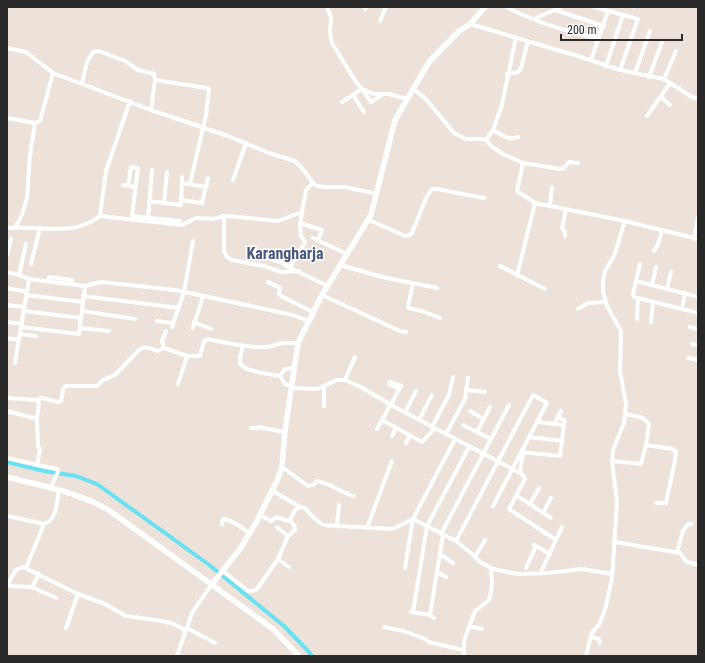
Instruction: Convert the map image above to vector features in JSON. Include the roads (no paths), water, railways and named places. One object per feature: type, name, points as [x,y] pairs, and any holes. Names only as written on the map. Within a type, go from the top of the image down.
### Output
[{"type":"street","points":[[327,7],[331,17],[330,32],[332,43],[356,82],[371,102],[382,95]]},
{"type":"street","points":[[380,21],[386,7]]},
{"type":"street","points":[[178,656],[192,613],[212,584],[235,556],[250,533],[273,491],[282,467],[298,343],[322,296],[369,220],[373,211],[393,124],[432,58],[458,32],[470,24],[485,7]]},
{"type":"street","points":[[507,7],[534,19],[599,40]]},
{"type":"street","points":[[513,10],[520,7]]},
{"type":"street","points":[[534,19],[561,7]]},
{"type":"street","points":[[594,7],[638,19],[620,70]]},
{"type":"street","points":[[591,60],[610,12],[614,7]]},
{"type":"street","points":[[554,10],[604,26]]},
{"type":"street","points":[[606,66],[623,15]]},
{"type":"street","points":[[470,24],[620,70],[664,79],[692,97],[698,99]]},
{"type":"street","points":[[635,73],[650,31]]},
{"type":"street","points":[[486,140],[493,130],[502,105],[507,74],[516,37]]},
{"type":"street","points":[[507,74],[518,72],[521,68],[528,41]]},
{"type":"street","points":[[649,76],[662,42]]},
{"type":"street","points":[[7,48],[26,52],[53,73],[151,110],[204,127],[268,153],[295,161],[313,183],[320,186],[346,187],[377,194]]},
{"type":"street","points":[[82,83],[87,62],[93,52],[96,51],[125,61],[138,70],[151,72],[154,74],[155,80],[151,110]]},
{"type":"street","points":[[664,79],[676,51]]},
{"type":"street","points":[[7,118],[35,122],[41,118],[53,73]]},
{"type":"street","points":[[155,80],[209,89],[207,112],[190,184]]},
{"type":"street","points":[[647,116],[670,83]]},
{"type":"street","points":[[413,88],[425,98],[454,133],[466,138],[486,140],[491,146],[503,154],[523,163],[560,169],[565,167],[569,162],[578,163]]},
{"type":"street","points":[[362,89],[374,94],[389,94],[407,99]]},
{"type":"street","points":[[342,102],[362,89]]},
{"type":"street","points":[[353,95],[364,112]]},
{"type":"street","points":[[661,97],[670,105]]},
{"type":"street","points":[[100,216],[106,171],[130,102]]},
{"type":"street","points":[[14,228],[22,215],[27,198],[30,156],[35,122]]},
{"type":"street","points":[[493,130],[514,139],[518,137]]},
{"type":"street","points":[[233,180],[246,143]]},
{"type":"street","points":[[523,163],[517,191],[519,194],[535,203],[625,221],[696,239],[698,217]]},
{"type":"street","points":[[136,187],[126,186],[131,167],[138,168],[136,187],[132,216],[180,221]]},
{"type":"street","points":[[148,218],[152,170]]},
{"type":"street","points":[[164,203],[167,172]]},
{"type":"street","points":[[150,201],[181,205],[182,177]]},
{"type":"street","points":[[181,200],[202,203],[208,178]]},
{"type":"street","points":[[182,183],[206,186]]},
{"type":"street","points":[[290,268],[304,242],[301,236],[300,225],[306,190],[313,183]]},
{"type":"street","points":[[550,206],[552,187]]},
{"type":"street","points":[[369,220],[405,236],[412,233],[426,198],[432,189],[484,198]]},
{"type":"street","points":[[518,276],[535,203]]},
{"type":"street","points":[[565,236],[565,232],[562,228],[566,209]]},
{"type":"street","points":[[7,228],[65,230],[83,226],[100,216],[182,225],[196,218],[213,219],[224,216],[238,216],[278,222],[302,212]]},
{"type":"street","points":[[224,216],[224,251],[227,257],[232,260],[264,266],[281,272],[299,271]]},
{"type":"street","points":[[586,656],[592,632],[599,625],[605,610],[612,580],[617,502],[612,461],[613,450],[626,414],[626,404],[620,371],[621,331],[606,302],[603,291],[604,276],[614,256],[625,221]]},
{"type":"street","points":[[303,224],[322,230],[318,240]]},
{"type":"street","points":[[31,264],[40,228]]},
{"type":"street","points":[[654,251],[658,244],[662,230]]},
{"type":"street","points":[[313,238],[347,254]]},
{"type":"street","points":[[7,256],[11,239]]},
{"type":"street","points":[[157,321],[172,325],[184,292],[193,241]]},
{"type":"street","points":[[19,274],[26,244]]},
{"type":"street","points":[[271,259],[283,263],[290,268],[328,286]]},
{"type":"street","points":[[640,264],[633,294],[634,296],[698,313]]},
{"type":"street","points":[[340,265],[382,278],[437,288]]},
{"type":"street","points":[[500,266],[545,289]]},
{"type":"street","points":[[652,285],[656,267]]},
{"type":"street","points":[[7,272],[19,274],[29,279],[85,286],[101,282],[184,292],[293,315],[308,321]]},
{"type":"street","points":[[667,289],[671,272]]},
{"type":"street","points":[[15,363],[29,279]]},
{"type":"street","points":[[636,281],[698,297]]},
{"type":"street","points":[[268,282],[280,288],[279,294],[281,296],[313,312]]},
{"type":"street","points":[[413,283],[409,308],[440,318]]},
{"type":"street","points":[[7,322],[79,334],[85,286]]},
{"type":"street","points":[[7,288],[26,293],[83,302]]},
{"type":"street","points":[[682,309],[685,294]]},
{"type":"street","points":[[83,296],[179,308]]},
{"type":"street","points":[[193,328],[203,296]]},
{"type":"street","points":[[322,296],[400,331],[406,332]]},
{"type":"street","points":[[637,319],[638,298]]},
{"type":"street","points":[[578,309],[588,303],[606,302]]},
{"type":"street","points":[[652,322],[653,302]]},
{"type":"street","points":[[7,305],[81,318]]},
{"type":"street","points":[[82,311],[134,319]]},
{"type":"street","points":[[194,322],[211,329]]},
{"type":"street","points":[[690,327],[698,329]]},
{"type":"street","points":[[80,328],[109,332]]},
{"type":"street","points":[[164,348],[162,346],[162,341],[166,331]]},
{"type":"street","points":[[20,334],[36,336]]},
{"type":"street","points":[[7,338],[19,340]]},
{"type":"street","points":[[7,398],[36,400],[41,398],[59,402],[61,401],[66,386],[97,386],[103,380],[115,375],[140,349],[144,347],[157,351],[164,348],[187,356],[200,356],[204,341],[208,339],[243,346],[265,347],[282,343],[298,343]]},
{"type":"street","points":[[692,344],[698,345]]},
{"type":"street","points":[[243,346],[240,363],[241,366],[247,370],[280,376],[285,384],[292,387],[318,389],[337,380],[345,380],[361,387],[433,428],[520,473],[525,479],[508,509],[556,540]]},
{"type":"street","points":[[178,384],[187,356]]},
{"type":"street","points":[[345,380],[355,357]]},
{"type":"street","points":[[688,358],[698,360]]},
{"type":"street","points":[[280,376],[285,369],[294,368]]},
{"type":"street","points":[[382,420],[422,442],[433,428],[449,395],[453,377]]},
{"type":"street","points":[[446,434],[465,398],[468,378]]},
{"type":"street","points":[[324,386],[324,406]]},
{"type":"street","points":[[377,429],[399,389]]},
{"type":"street","points":[[466,390],[485,392]]},
{"type":"street","points":[[405,412],[416,391]]},
{"type":"street","points":[[419,420],[432,395]]},
{"type":"street","points":[[456,541],[533,395],[547,403],[493,506]]},
{"type":"street","points":[[36,400],[39,403],[37,419],[38,446],[40,450],[37,465]]},
{"type":"street","points":[[469,447],[427,526],[412,612],[432,616],[442,534],[509,405]]},
{"type":"street","points":[[477,432],[490,407]]},
{"type":"street","points":[[7,411],[37,419]]},
{"type":"street","points":[[470,412],[484,419]]},
{"type":"street","points":[[554,424],[561,412]]},
{"type":"street","points":[[612,461],[641,464],[649,424],[643,418],[626,414]]},
{"type":"street","points":[[522,452],[560,456],[565,421],[558,417]]},
{"type":"street","points":[[537,422],[564,425]]},
{"type":"street","points":[[463,425],[491,440]]},
{"type":"street","points":[[251,428],[259,427],[283,432],[286,430]]},
{"type":"street","points":[[392,436],[396,428]]},
{"type":"street","points":[[406,443],[410,435]]},
{"type":"street","points":[[529,437],[562,441]]},
{"type":"street","points":[[405,568],[413,519],[455,439]]},
{"type":"street","points":[[646,445],[669,448],[676,452],[666,503],[656,503]]},
{"type":"street","points":[[520,473],[522,452]]},
{"type":"street","points":[[7,458],[56,468],[58,472],[53,486]]},
{"type":"street","points":[[367,528],[392,461]]},
{"type":"street","points":[[282,467],[308,486],[314,485],[317,481],[354,496]]},
{"type":"street","points":[[7,476],[53,486],[64,495],[92,501],[110,511],[273,629],[299,656]]},
{"type":"street","points":[[530,504],[539,488]]},
{"type":"street","points":[[7,516],[44,524],[48,523],[54,516],[59,490]]},
{"type":"street","points":[[273,491],[300,507],[305,508],[323,525],[393,529],[413,519]]},
{"type":"street","points":[[516,495],[551,518]]},
{"type":"street","points":[[543,513],[551,498]]},
{"type":"street","points":[[337,526],[339,505]]},
{"type":"street","points":[[290,520],[295,510],[300,507]]},
{"type":"street","points":[[222,571],[248,591],[252,591],[257,588],[278,559],[288,536],[294,532],[294,525],[290,520],[288,521],[276,517],[271,521],[260,515]]},
{"type":"street","points":[[222,524],[223,519],[226,519],[237,523],[241,528],[250,533]]},
{"type":"street","points":[[413,519],[456,541],[475,556],[480,562],[491,568],[518,574],[548,573],[582,569],[612,574]]},
{"type":"street","points":[[26,568],[44,524]]},
{"type":"street","points":[[677,552],[684,531],[688,524],[691,524]]},
{"type":"street","points":[[277,527],[288,536]]},
{"type":"street","points":[[541,572],[562,527]]},
{"type":"street","points":[[475,556],[485,540]]},
{"type":"street","points":[[615,542],[677,552],[680,553],[687,562],[698,565]]},
{"type":"street","points":[[526,568],[535,546],[550,554]]},
{"type":"street","points":[[440,554],[454,563]]},
{"type":"street","points":[[278,559],[289,567]]},
{"type":"street","points":[[56,598],[32,587],[7,586],[16,570],[21,567],[26,568],[78,594],[105,604],[126,616],[174,624],[214,643]]},
{"type":"street","points":[[464,656],[464,641],[475,611],[488,601],[490,597],[492,584],[491,568]]},
{"type":"street","points":[[437,572],[446,577]]},
{"type":"street","points":[[32,587],[39,574]]},
{"type":"street","points":[[66,628],[78,594]]},
{"type":"street","points":[[469,626],[482,629]]},
{"type":"street","points":[[384,627],[404,631],[429,642],[463,650]]},
{"type":"street","points":[[591,637],[599,639],[600,643]]},
{"type":"waterway","points":[[7,462],[44,471],[76,476],[97,484],[208,564],[284,626],[312,656]]},
{"type":"district","name":"Karangharja","points":[[285,253]]}]
